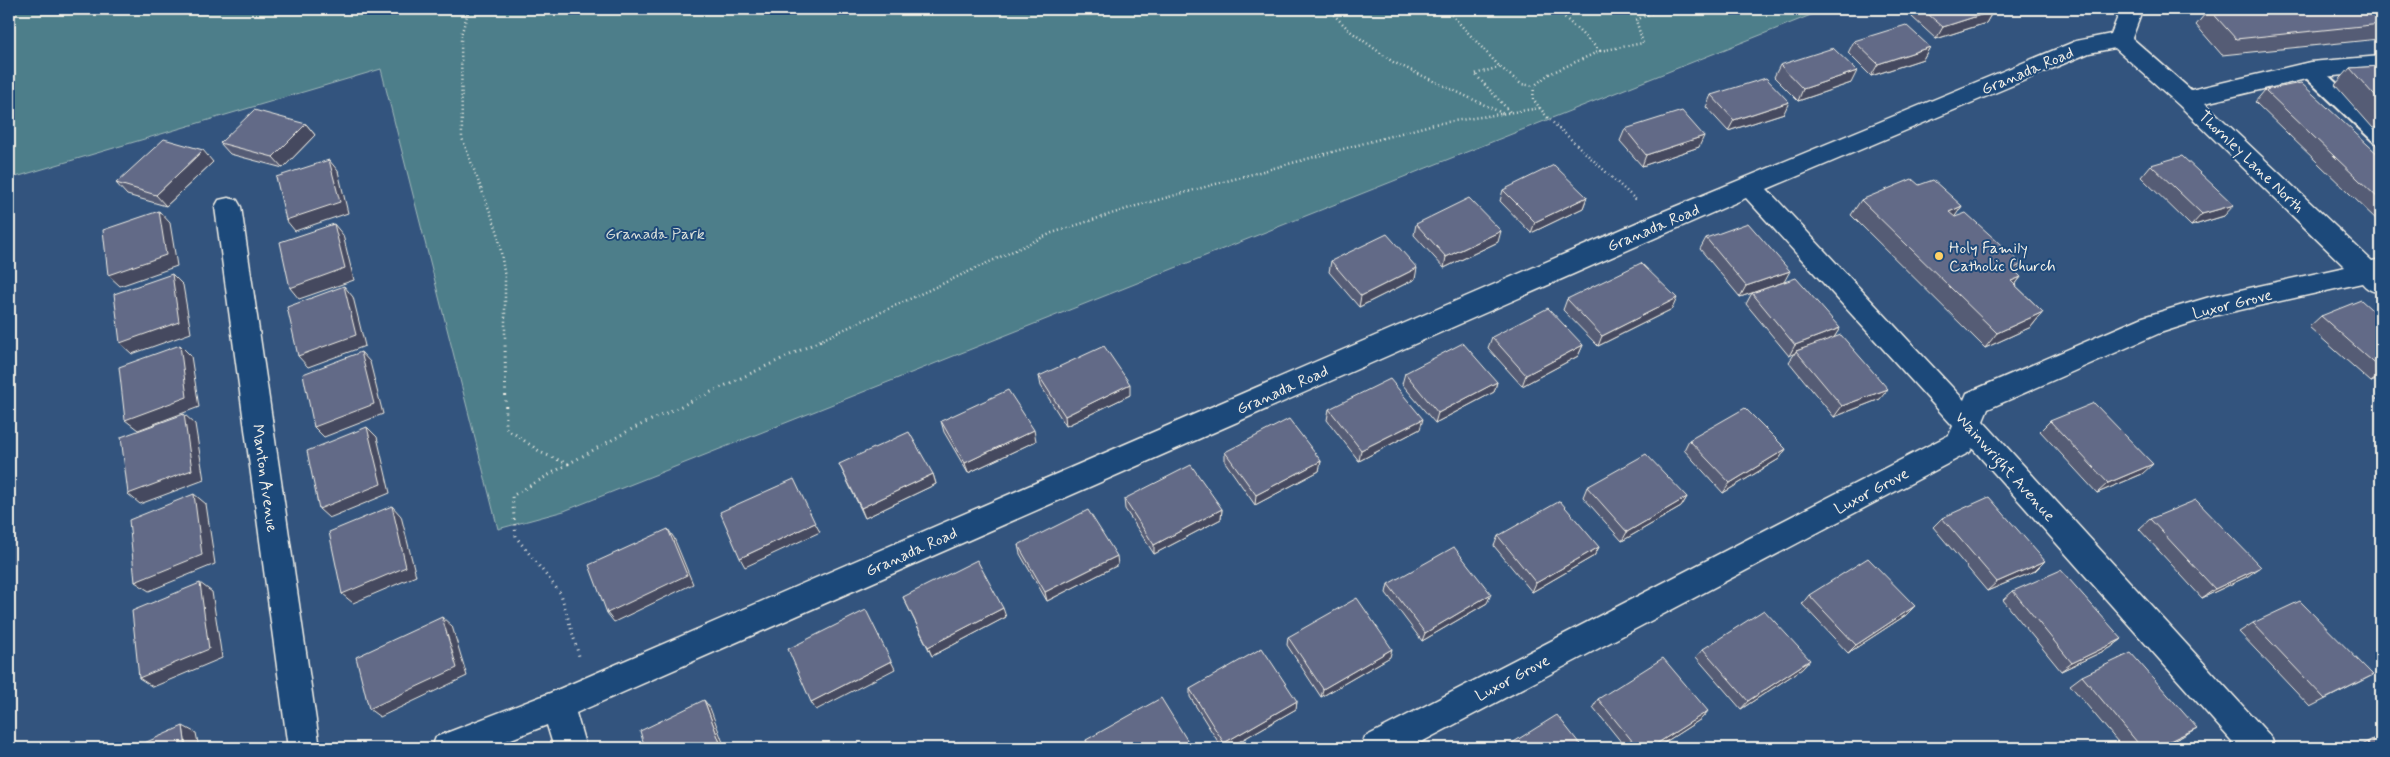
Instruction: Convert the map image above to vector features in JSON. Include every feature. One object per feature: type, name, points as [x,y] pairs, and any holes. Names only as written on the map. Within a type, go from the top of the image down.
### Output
[{"type":"street","points":[[2120,40],[2132,9]]},
{"type":"street","name":"Thornley Lane North","points":[[2120,40],[2187,99],[2376,276]]},
{"type":"street","name":"Granada Road","points":[[448,748],[558,705],[1659,224],[2084,46],[2120,40]]},
{"type":"street","points":[[2187,99],[2310,70],[2381,64]]},
{"type":"street","name":"Wainwright Avenue","points":[[1750,186],[1968,424],[2259,748]]},
{"type":"street","name":"Manton Avenue","points":[[228,207],[304,748]]},
{"type":"street","name":"Luxor Grove","points":[[1376,748],[1960,443],[1977,401],[2152,325],[2213,306],[2376,276]]},
{"type":"street","points":[[558,705],[570,748]]},
{"type":"lane","points":[[2310,70],[2381,137]]},
{"type":"path","points":[[469,9],[461,35],[462,138],[498,232],[505,278],[506,428],[542,453],[568,464]]},
{"type":"path","points":[[1328,9],[1350,31],[1393,62],[1506,114]]},
{"type":"path","points":[[1446,9],[1500,67],[1521,84],[1534,86]]},
{"type":"path","points":[[1556,9],[1600,51]]},
{"type":"path","points":[[1653,9],[1656,11],[1636,20],[1643,43],[1600,51],[1549,74],[1534,86],[1533,99],[1547,117],[1633,197],[1659,224]]},
{"type":"path","points":[[1500,67],[1476,74],[1510,112]]},
{"type":"path","points":[[592,690],[582,665],[561,594],[516,537],[512,496],[630,430],[1052,233],[1145,204],[1434,124],[1540,108]]},
{"type":"green space","name":"Granada Park","points":[[9,9],[1826,9],[564,511],[498,529],[381,69],[9,179]]},
{"type":"building","points":[[1922,9],[1990,9],[1993,11],[1943,27]]},
{"type":"building","points":[[2209,9],[2380,9],[2381,24],[2236,39]]},
{"type":"building","points":[[1906,25],[1930,47],[1878,64],[1854,41]]},
{"type":"building","points":[[1833,48],[1857,71],[1803,89],[1780,65]]},
{"type":"building","points":[[2381,66],[2381,103],[2350,68]]},
{"type":"building","points":[[1766,78],[1789,102],[1734,120],[1711,95]]},
{"type":"building","points":[[2301,83],[2381,157],[2381,201],[2265,90]]},
{"type":"building","points":[[254,110],[306,124],[273,157],[220,143]]},
{"type":"building","points":[[1682,111],[1704,136],[1646,155],[1625,129]]},
{"type":"building","points":[[164,139],[203,150],[156,195],[116,183]]},
{"type":"building","points":[[2182,156],[2234,205],[2202,214],[2151,165]]},
{"type":"building","points":[[329,160],[340,202],[286,220],[276,177]]},
{"type":"building","points":[[1554,165],[1587,197],[1535,222],[1503,190]]},
{"type":"building","name":"Holy Family Catholic Church","points":[[1912,179],[1919,185],[1933,180],[1962,206],[1949,212],[1955,217],[1966,213],[2022,264],[2013,269],[2021,277],[2011,281],[2043,312],[1997,333],[1861,200]]},
{"type":"building","points":[[1469,198],[1501,231],[1446,257],[1416,224]]},
{"type":"building","points":[[159,211],[166,255],[108,275],[103,230]]},
{"type":"building","points":[[1748,223],[1790,271],[1746,286],[1706,238]]},
{"type":"building","points":[[334,224],[345,268],[290,288],[280,242]]},
{"type":"building","points":[[1387,234],[1417,268],[1361,296],[1331,261]]},
{"type":"building","points":[[1641,263],[1677,298],[1602,336],[1567,299]]},
{"type":"building","points":[[172,274],[179,322],[120,343],[114,294]]},
{"type":"building","points":[[1796,278],[1840,328],[1795,345],[1752,293]]},
{"type":"building","points":[[344,286],[356,335],[298,356],[287,307]]},
{"type":"building","points":[[2361,300],[2381,318],[2381,369],[2321,316]]},
{"type":"building","points":[[1548,308],[1583,345],[1526,375],[1492,337]]},
{"type":"building","points":[[1841,335],[1888,389],[1842,406],[1796,351]]},
{"type":"building","points":[[1463,343],[1497,382],[1438,413],[1405,373]]},
{"type":"building","points":[[180,345],[187,397],[125,420],[119,367]]},
{"type":"building","points":[[1104,346],[1130,384],[1065,416],[1039,376]]},
{"type":"building","points":[[361,352],[374,404],[314,427],[303,374]]},
{"type":"building","points":[[1390,379],[1423,419],[1361,450],[1329,409]]},
{"type":"building","points":[[1008,390],[1034,430],[965,463],[941,421]]},
{"type":"building","points":[[2094,403],[2153,464],[2108,483],[2050,421]]},
{"type":"building","points":[[1745,408],[1786,449],[1730,483],[1689,440]]},
{"type":"building","points":[[184,414],[192,470],[128,494],[121,437]]},
{"type":"building","points":[[1289,419],[1321,461],[1256,495],[1225,452]]},
{"type":"building","points":[[367,427],[381,484],[319,509],[307,451]]},
{"type":"building","points":[[909,432],[933,474],[861,508],[839,464]]},
{"type":"building","points":[[1646,454],[1687,497],[1627,532],[1587,487]]},
{"type":"building","points":[[1191,465],[1222,509],[1154,545],[1124,499]]},
{"type":"building","points":[[794,479],[815,523],[740,558],[720,512]]},
{"type":"building","points":[[194,494],[202,555],[135,582],[129,520]]},
{"type":"building","points":[[1989,497],[2045,561],[1997,582],[1942,518]]},
{"type":"building","points":[[2196,500],[2261,567],[2215,589],[2150,519]]},
{"type":"building","points":[[1560,501],[1599,547],[1536,583],[1498,536]]},
{"type":"building","points":[[392,506],[406,567],[342,594],[329,532]]},
{"type":"building","points":[[1088,510],[1117,556],[1045,592],[1018,545]]},
{"type":"building","points":[[668,529],[687,575],[607,613],[589,565]]},
{"type":"building","points":[[1454,547],[1491,594],[1425,633],[1388,584]]},
{"type":"building","points":[[1868,558],[1915,606],[1856,645],[1809,595]]},
{"type":"building","points":[[977,560],[1003,608],[928,647],[903,597]]},
{"type":"building","points":[[2061,570],[2122,639],[2072,663],[2013,591]]},
{"type":"building","points":[[200,583],[209,649],[139,678],[132,611]]},
{"type":"building","points":[[1357,598],[1392,649],[1323,689],[1288,637]]},
{"type":"building","points":[[2300,601],[2373,675],[2325,699],[2253,623]]},
{"type":"building","points":[[866,610],[891,661],[811,702],[788,649]]},
{"type":"building","points":[[1764,610],[1810,660],[1748,701],[1703,649]]},
{"type":"building","points":[[442,617],[457,668],[369,709],[356,657]]},
{"type":"building","points":[[1262,648],[1297,701],[1224,743],[1190,689]]},
{"type":"building","points":[[2131,653],[2197,728],[2155,748],[2142,748],[2082,676]]},
{"type":"building","points":[[1663,658],[1708,711],[1650,748],[1638,748],[1598,699]]},
{"type":"building","points":[[1161,698],[1192,748],[1090,748],[1086,740]]},
{"type":"building","points":[[704,700],[722,748],[645,748],[640,731]]},
{"type":"building","points":[[1557,715],[1583,748],[1504,748]]},
{"type":"building","points":[[183,726],[186,748],[133,748]]},
{"type":"building","points":[[2381,735],[2381,748],[2373,748],[2367,743]]},
{"type":"place","name":"Holy Family Catholic Church","points":[[1939,256]]}]
